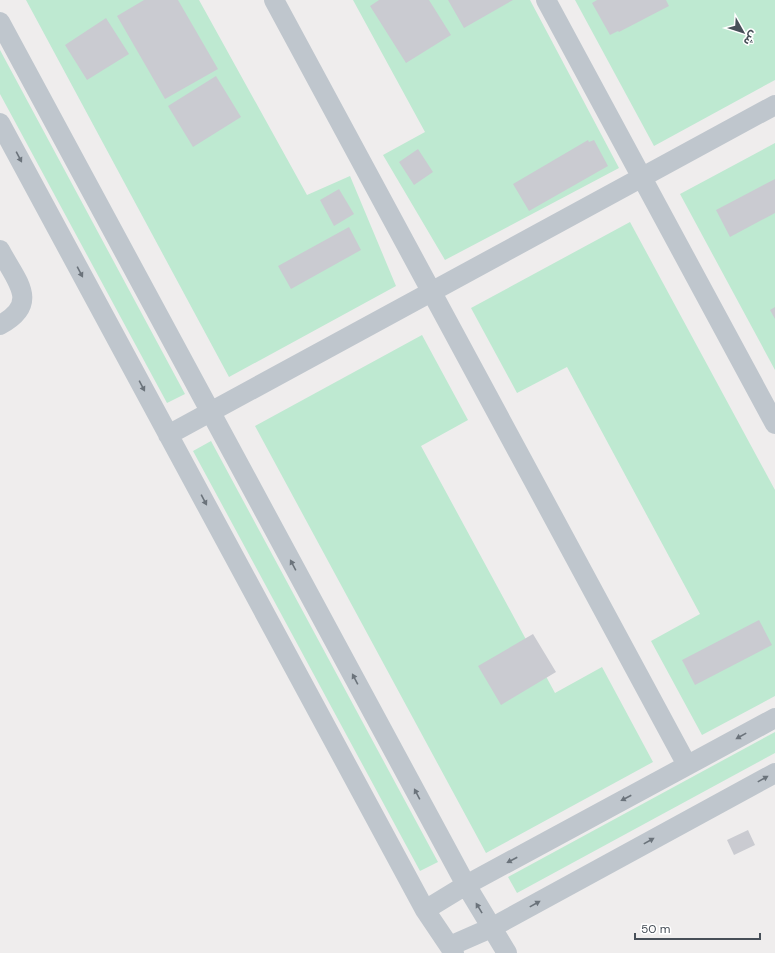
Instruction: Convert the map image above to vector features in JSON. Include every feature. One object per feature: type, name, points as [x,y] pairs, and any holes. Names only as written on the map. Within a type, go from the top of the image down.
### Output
[{"type":"street","points":[[274,0],[687,765]]},
{"type":"street","points":[[546,0],[775,424]]},
{"type":"street","points":[[0,22],[466,885],[507,953]]},
{"type":"street","points":[[168,435],[775,105]]},
{"type":"street","points":[[0,123],[425,910],[452,950],[775,773]]},
{"type":"street","points":[[0,250],[23,294],[19,312],[12,319],[0,325]]},
{"type":"street","points":[[425,910],[466,885],[775,718]]},
{"type":"green space","points":[[26,0],[199,0],[307,195],[350,176],[396,286],[229,377]]},
{"type":"green space","points":[[353,0],[530,0],[619,168],[445,260],[383,155],[425,132]]},
{"type":"green space","points":[[575,0],[775,0],[775,80],[654,146]]},
{"type":"green space","points":[[0,50],[185,394],[167,403],[0,94]]},
{"type":"green space","points":[[775,143],[775,370],[680,194]]},
{"type":"green space","points":[[630,222],[775,490],[775,696],[702,735],[651,641],[700,614],[567,367],[517,393],[471,308]]},
{"type":"green space","points":[[422,335],[468,420],[421,446],[555,693],[602,667],[653,762],[486,853],[255,426]]},
{"type":"green space","points":[[211,441],[438,862],[420,871],[193,451]]},
{"type":"green space","points":[[775,732],[775,753],[517,893],[508,877]]},
{"type":"building","points":[[144,0],[178,0],[218,69],[165,99],[117,16]]},
{"type":"building","points":[[379,0],[429,0],[451,35],[406,63],[370,6]]},
{"type":"building","points":[[448,0],[513,0],[464,28]]},
{"type":"building","points":[[597,0],[666,0],[669,6],[619,32],[618,31],[610,35],[592,3]]},
{"type":"building","points":[[106,18],[129,54],[87,80],[65,45]]},
{"type":"building","points":[[216,76],[241,117],[193,147],[168,106]]},
{"type":"building","points":[[588,140],[589,142],[594,140],[608,166],[529,211],[513,184]]},
{"type":"building","points":[[418,149],[433,172],[414,185],[399,162]]},
{"type":"building","points":[[775,179],[775,213],[730,237],[716,210]]},
{"type":"building","points":[[339,189],[354,214],[334,226],[320,200]]},
{"type":"building","points":[[349,227],[361,250],[291,289],[278,266]]},
{"type":"building","points":[[775,307],[775,319],[770,310]]},
{"type":"building","points":[[759,620],[772,645],[695,685],[682,660]]},
{"type":"building","points":[[533,634],[556,672],[501,705],[478,666]]},
{"type":"building","points":[[748,830],[755,845],[734,855],[727,840]]}]
